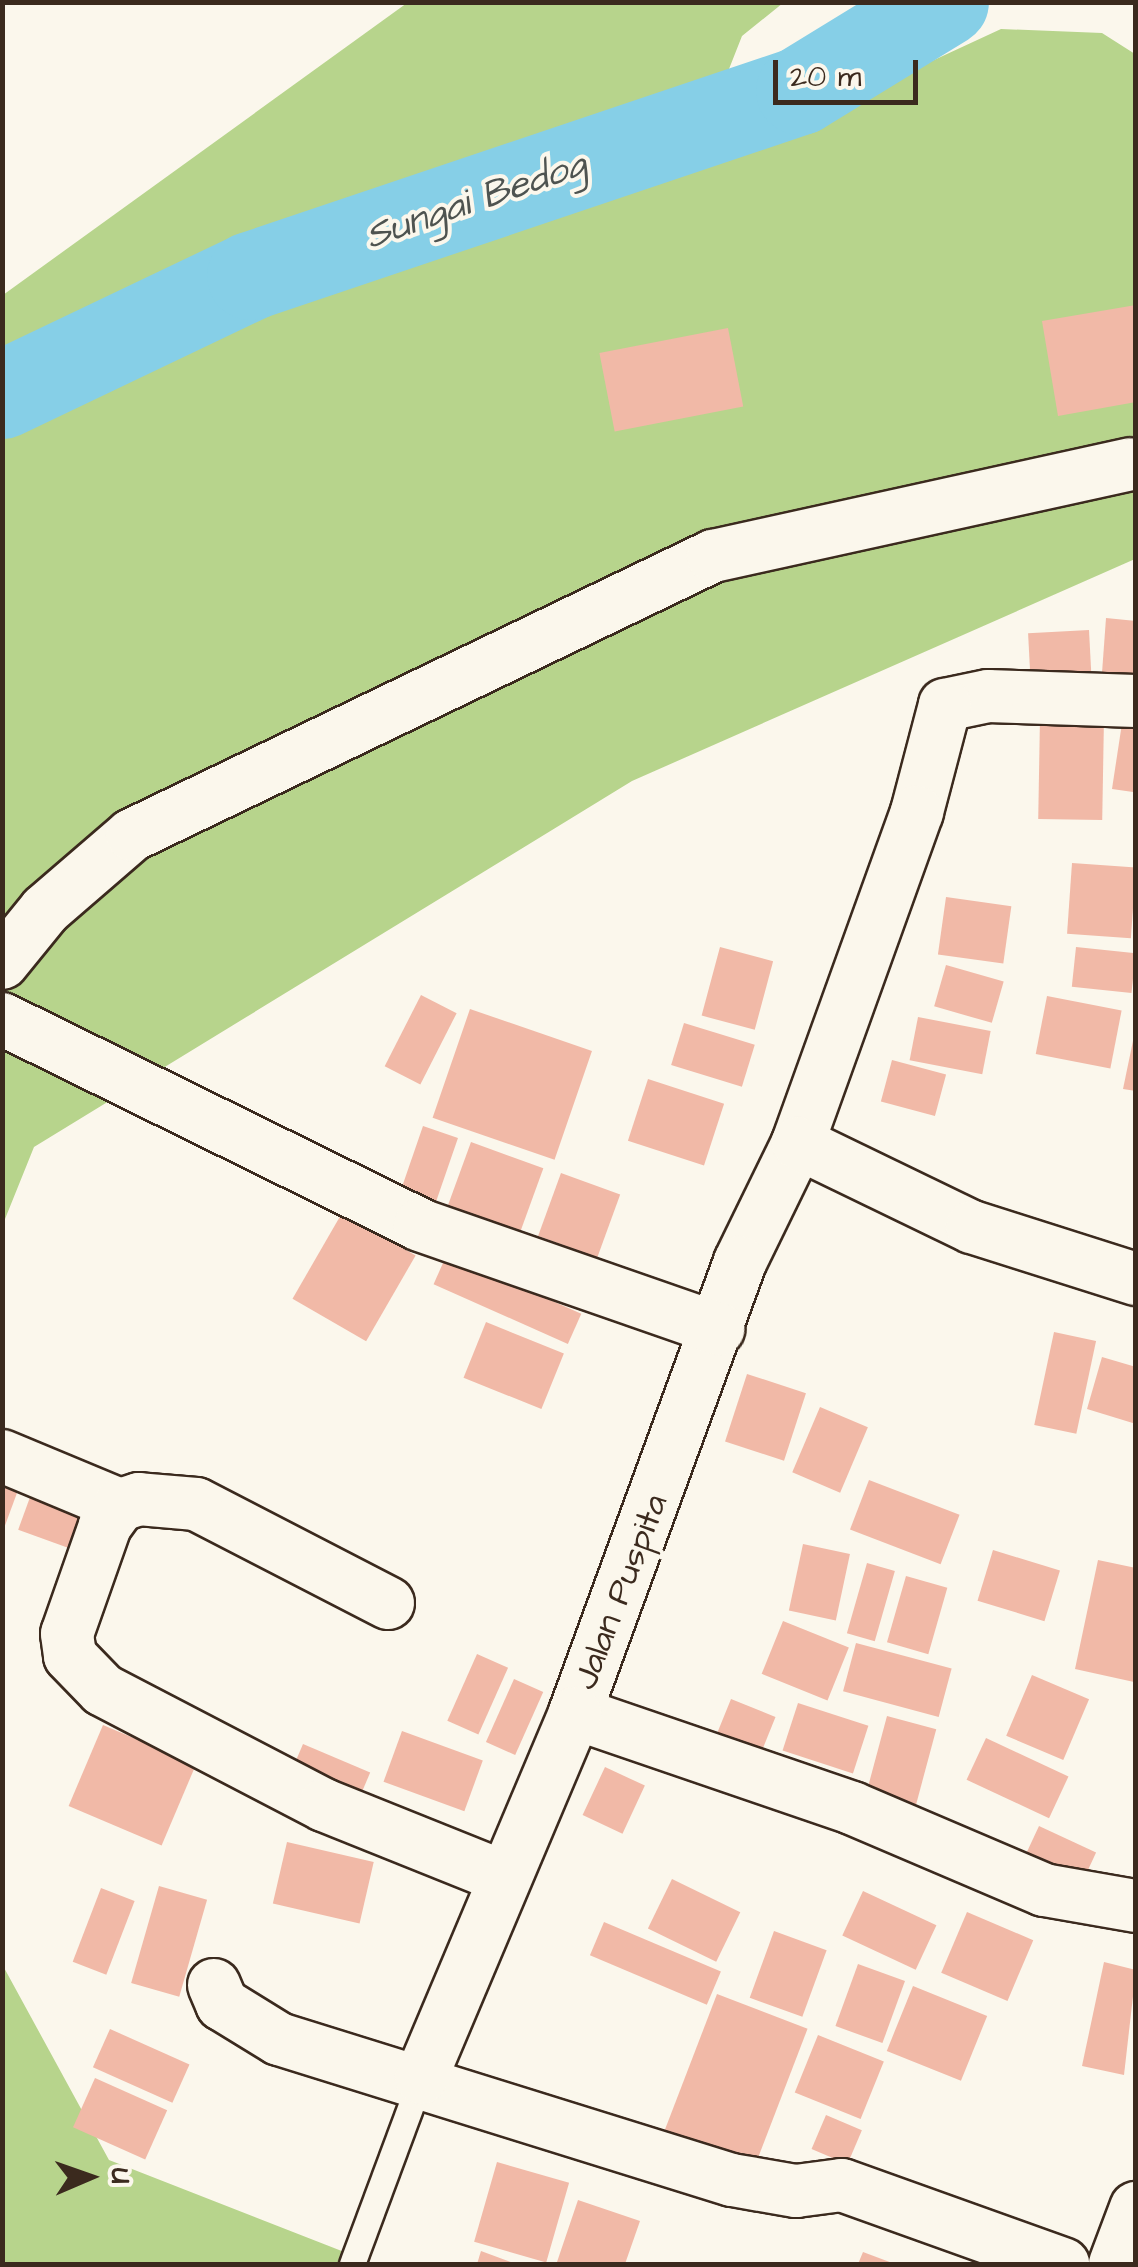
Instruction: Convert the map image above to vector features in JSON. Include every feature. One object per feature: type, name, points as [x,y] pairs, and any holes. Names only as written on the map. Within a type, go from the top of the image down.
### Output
[{"type":"street","points":[[2,963],[45,910],[132,835],[713,556],[1130,464]]},
{"type":"street","name":"Jalan Puspita","points":[[1136,701],[988,696],[945,705],[918,812],[798,1142],[740,1262],[575,1713],[852,1808],[1044,1890],[1136,1906]]},
{"type":"street","points":[[2,1019],[420,1225],[718,1329]]},
{"type":"street","points":[[798,1142],[972,1226],[1136,1279]]},
{"type":"street","points":[[2,1456],[120,1505],[139,1499],[196,1504],[388,1603]]},
{"type":"street","points":[[120,1505],[86,1568],[67,1634],[84,1677],[324,1805],[503,1877]]},
{"type":"street","points":[[421,2078],[575,1713]]},
{"type":"street","points":[[214,1986],[222,2004],[279,2040],[421,2078],[732,2180],[796,2191],[842,2185],[1063,2264]]},
{"type":"street","points":[[1115,2264],[1136,2208]]},
{"type":"lane","points":[[352,2264],[421,2078]]},
{"type":"green space","points":[[407,3],[783,3],[742,36],[729,69],[772,135],[1001,29],[1102,33],[1135,54],[1135,559],[632,781],[34,1147],[3,1224],[3,295]]},
{"type":"green space","points":[[2,1964],[109,2160],[375,2264],[3,2264]]},
{"type":"building","points":[[1136,305],[1136,402],[1058,416],[1042,321]]},
{"type":"building","points":[[728,328],[743,407],[615,432],[599,353]]},
{"type":"building","points":[[1106,618],[1136,621],[1136,676],[1102,673]]},
{"type":"building","points":[[1089,630],[1091,671],[1030,674],[1028,633]]},
{"type":"building","points":[[1124,710],[1136,712],[1133,792],[1112,789]]},
{"type":"building","points":[[1040,717],[1104,718],[1102,820],[1038,819]]},
{"type":"building","points":[[1072,863],[1136,867],[1131,938],[1067,934]]},
{"type":"building","points":[[946,897],[1011,906],[1003,964],[938,954]]},
{"type":"building","points":[[720,947],[773,961],[755,1030],[702,1016]]},
{"type":"building","points":[[1076,947],[1136,953],[1131,993],[1072,987]]},
{"type":"building","points":[[946,965],[1004,982],[992,1023],[934,1006]]},
{"type":"building","points":[[421,995],[457,1013],[420,1084],[385,1066]]},
{"type":"building","points":[[1047,996],[1122,1011],[1110,1068],[1036,1054]]},
{"type":"building","points":[[470,1009],[592,1051],[555,1160],[433,1118]]},
{"type":"building","points":[[918,1017],[991,1031],[982,1074],[910,1060]]},
{"type":"building","points":[[684,1023],[755,1045],[742,1087],[671,1065]]},
{"type":"building","points":[[1136,1036],[1136,1091],[1123,1089]]},
{"type":"building","points":[[892,1060],[946,1074],[935,1116],[881,1102]]},
{"type":"building","points":[[648,1079],[724,1104],[704,1166],[628,1141]]},
{"type":"building","points":[[423,1126],[458,1138],[433,1211],[398,1199]]},
{"type":"building","points":[[471,1142],[543,1168],[515,1245],[443,1219]]},
{"type":"building","points":[[561,1173],[620,1195],[597,1258],[538,1236]]},
{"type":"building","points":[[342,1213],[416,1256],[366,1341],[292,1299]]},
{"type":"building","points":[[447,1254],[581,1314],[568,1344],[434,1284]]},
{"type":"building","points":[[486,1322],[564,1353],[541,1409],[464,1378]]},
{"type":"building","points":[[1054,1332],[1096,1341],[1076,1434],[1034,1425]]},
{"type":"building","points":[[1102,1357],[1136,1367],[1136,1424],[1087,1409]]},
{"type":"building","points":[[747,1374],[806,1393],[784,1461],[725,1442]]},
{"type":"building","points":[[820,1407],[868,1427],[840,1493],[792,1472]]},
{"type":"building","points":[[2,1475],[21,1482],[3,1531],[2,1531]]},
{"type":"building","points":[[37,1478],[105,1503],[86,1554],[18,1530]]},
{"type":"building","points":[[869,1480],[960,1515],[941,1564],[850,1529]]},
{"type":"building","points":[[803,1544],[850,1554],[836,1620],[789,1611]]},
{"type":"building","points":[[993,1550],[1060,1570],[1044,1621],[978,1601]]},
{"type":"building","points":[[1098,1560],[1136,1568],[1134,1682],[1075,1669]]},
{"type":"building","points":[[867,1563],[895,1571],[875,1641],[847,1633]]},
{"type":"building","points":[[906,1576],[947,1588],[928,1654],[887,1642]]},
{"type":"building","points":[[783,1621],[849,1648],[827,1700],[762,1674]]},
{"type":"building","points":[[856,1643],[952,1669],[939,1717],[843,1691]]},
{"type":"building","points":[[477,1654],[508,1668],[478,1735],[447,1721]]},
{"type":"building","points":[[1032,1675],[1089,1699],[1063,1760],[1006,1736]]},
{"type":"building","points":[[514,1679],[543,1692],[515,1755],[486,1742]]},
{"type":"building","points":[[731,1699],[776,1717],[759,1757],[715,1739]]},
{"type":"building","points":[[798,1703],[868,1726],[853,1773],[783,1751]]},
{"type":"building","points":[[887,1716],[936,1729],[913,1815],[864,1802]]},
{"type":"building","points":[[103,1725],[196,1764],[162,1845],[69,1806]]},
{"type":"building","points":[[402,1731],[483,1760],[464,1811],[384,1782]]},
{"type":"building","points":[[986,1738],[1068,1776],[1049,1818],[967,1780]]},
{"type":"building","points":[[303,1744],[370,1773],[356,1807],[289,1778]]},
{"type":"building","points":[[605,1767],[645,1786],[622,1834],[583,1815]]},
{"type":"building","points":[[1039,1826],[1096,1853],[1077,1894],[1020,1868]]},
{"type":"building","points":[[287,1842],[374,1862],[360,1923],[273,1903]]},
{"type":"building","points":[[672,1879],[740,1912],[716,1962],[648,1928]]},
{"type":"building","points":[[159,1886],[207,1900],[179,1997],[131,1983]]},
{"type":"building","points":[[101,1888],[135,1901],[106,1975],[73,1962]]},
{"type":"building","points":[[863,1891],[936,1925],[916,1970],[842,1935]]},
{"type":"building","points":[[967,1912],[1033,1940],[1007,2001],[941,1973]]},
{"type":"building","points":[[604,1922],[721,1972],[707,2005],[590,1955]]},
{"type":"building","points":[[774,1931],[827,1950],[802,2017],[750,1998]]},
{"type":"building","points":[[1104,1962],[1136,1970],[1124,2075],[1082,2066]]},
{"type":"building","points":[[858,1964],[905,1981],[882,2043],[835,2026]]},
{"type":"building","points":[[913,1986],[987,2016],[961,2081],[887,2051]]},
{"type":"building","points":[[717,1994],[808,2029],[755,2166],[664,2131]]},
{"type":"building","points":[[110,2029],[189,2064],[172,2103],[93,2067]]},
{"type":"building","points":[[818,2035],[884,2062],[861,2119],[795,2092]]},
{"type":"building","points":[[95,2078],[167,2110],[145,2159],[73,2127]]},
{"type":"building","points":[[826,2115],[862,2130],[847,2164],[812,2149]]},
{"type":"building","points":[[497,2162],[569,2183],[546,2262],[474,2242]]},
{"type":"building","points":[[578,2200],[640,2221],[625,2264],[557,2262]]},
{"type":"building","points":[[481,2251],[516,2264],[477,2264]]},
{"type":"building","points":[[863,2252],[895,2264],[858,2264]]},
{"type":"waterway","name":"Sungai Bedog","points":[[2,395],[251,276],[800,91],[945,2]]}]
